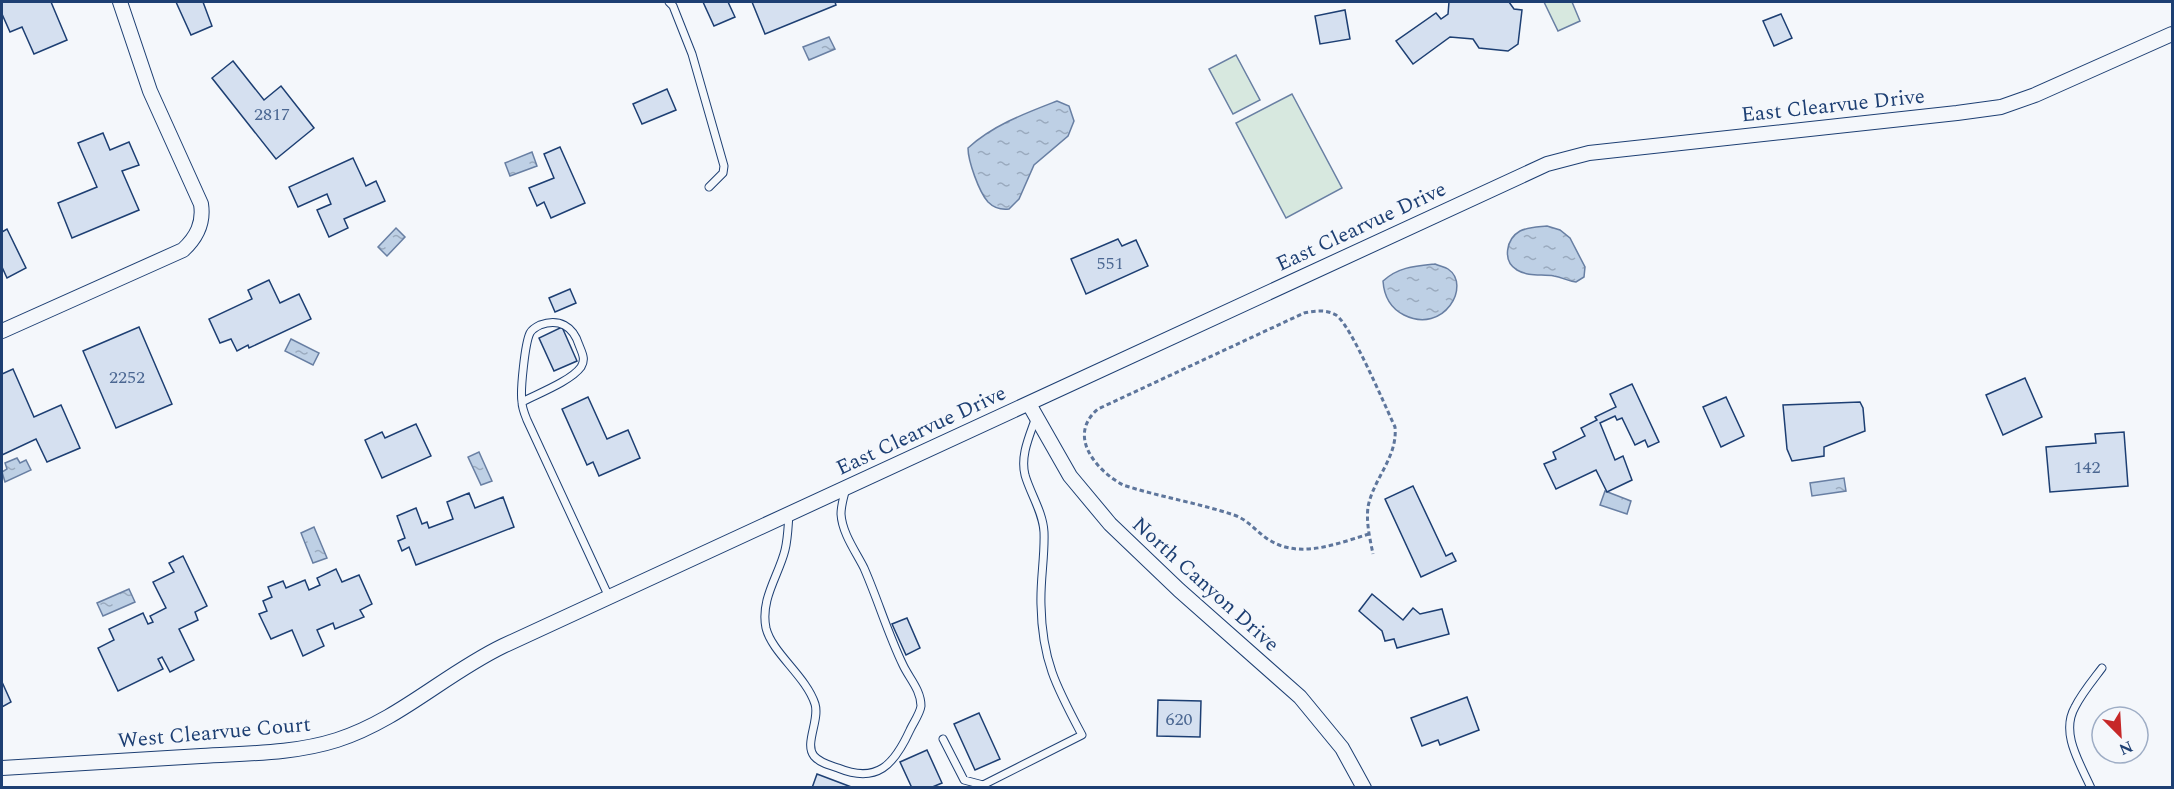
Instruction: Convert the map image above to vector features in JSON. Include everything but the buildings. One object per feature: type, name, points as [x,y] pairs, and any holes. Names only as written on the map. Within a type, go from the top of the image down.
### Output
[{"type":"street","points":[[2,331],[183,250],[194,240],[203,216],[201,204],[150,91],[120,2]]},
{"type":"street","name":"East Clearvue Drive","points":[[609,597],[1546,164],[1600,152],[1957,113],[2001,106],[2035,95],[2172,34]]},
{"type":"street","name":"North Canyon Drive","points":[[1029,404],[1070,476],[1110,525],[1179,590],[1300,697],[1342,748],[1365,788]]},
{"type":"street","name":"West Clearvue Court","points":[[2,768],[283,751],[336,740],[370,727],[402,710],[491,652],[609,597]]},
{"type":"lane","points":[[669,2],[673,6],[692,54],[724,166],[723,173],[709,187]]},
{"type":"lane","points":[[522,402],[573,375],[581,366],[584,358],[578,340],[567,325],[558,321],[546,323],[530,332],[523,372],[522,402],[527,420],[609,597]]},
{"type":"lane","points":[[943,740],[964,780],[983,785],[1082,735],[1056,687],[1044,644],[1041,606],[1044,530],[1024,464],[1024,454],[1036,417]]},
{"type":"lane","points":[[789,514],[785,552],[773,579],[767,603],[766,629],[773,642],[806,685],[815,704],[817,716],[810,747],[812,753],[818,761],[845,771],[861,775],[872,774],[892,762],[903,746],[921,708],[920,695],[903,665],[844,527],[841,515],[846,488]]},
{"type":"lane","points":[[2091,788],[2072,745],[2070,727],[2074,708],[2103,668]]},
{"type":"path","points":[[1369,534],[1318,548],[1283,547],[1270,541],[1237,516],[1123,485],[1108,477],[1091,457],[1085,438],[1088,420],[1098,409],[1304,313],[1329,312],[1337,316],[1349,331],[1395,427],[1396,439],[1368,508],[1369,534],[1373,554]]},
{"type":"shaded area","points":[[1544,2],[1572,2],[1580,21],[1558,31]]},
{"type":"shaded area","points":[[1236,55],[1260,100],[1233,114],[1209,69]]},
{"type":"shaded area","points":[[1292,94],[1342,188],[1286,218],[1236,123]]},
{"type":"water","points":[[829,37],[835,49],[809,60],[803,47]]},
{"type":"water","points":[[1057,101],[1069,106],[1074,121],[1068,136],[1034,165],[1019,199],[1009,209],[993,206],[988,202],[978,184],[968,148],[999,126]]},
{"type":"water","points":[[532,152],[537,166],[510,176],[505,163]]},
{"type":"water","points":[[1547,226],[1560,230],[1570,238],[1585,267],[1584,277],[1576,282],[1554,276],[1526,274],[1517,270],[1509,261],[1509,244],[1515,235],[1526,229]]},
{"type":"water","points":[[396,228],[405,237],[387,256],[378,247]]},
{"type":"water","points":[[1435,264],[1448,269],[1455,276],[1457,286],[1450,306],[1431,318],[1418,319],[1404,315],[1395,309],[1386,297],[1383,281],[1401,270]]},
{"type":"water","points":[[291,339],[319,353],[313,365],[285,351]]},
{"type":"water","points":[[479,452],[492,481],[481,485],[468,457]]},
{"type":"water","points":[[17,458],[20,463],[26,460],[31,470],[5,482],[2,472],[7,469],[5,463]]},
{"type":"water","points":[[1844,478],[1846,491],[1812,496],[1810,483]]},
{"type":"water","points":[[1605,491],[1631,501],[1627,514],[1600,505]]},
{"type":"water","points":[[314,527],[327,558],[313,563],[301,533]]},
{"type":"water","points":[[129,589],[135,602],[103,616],[97,603]]}]
